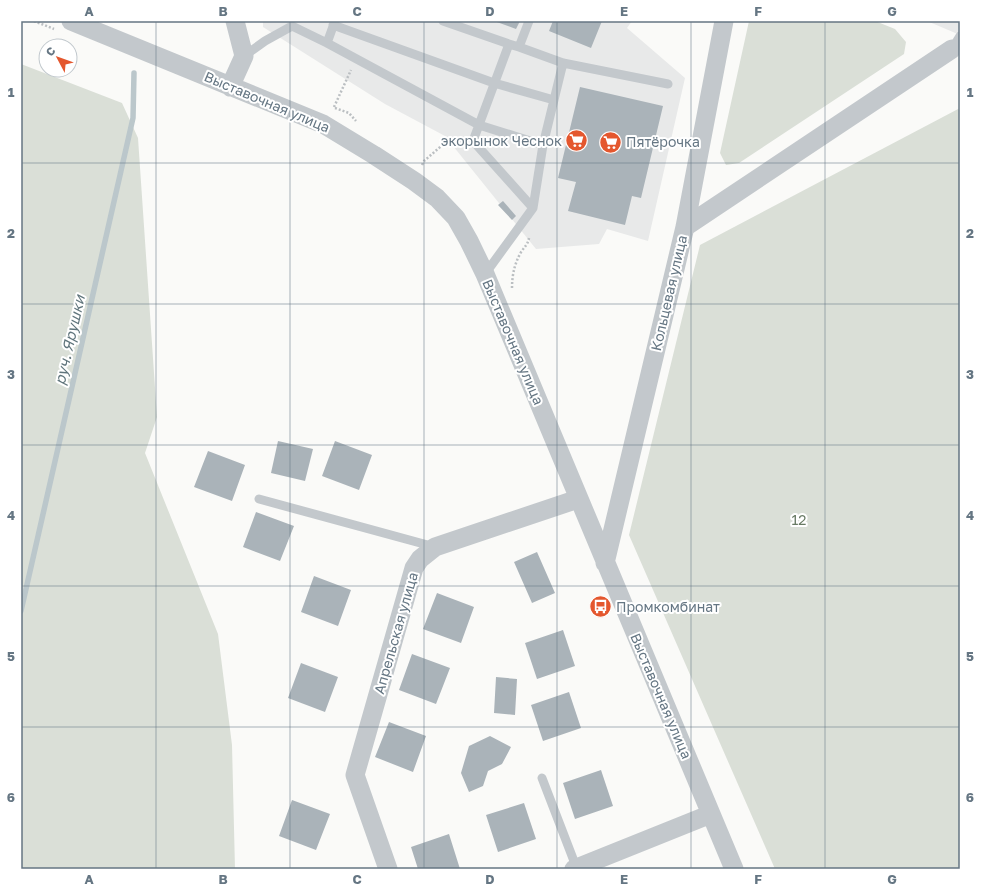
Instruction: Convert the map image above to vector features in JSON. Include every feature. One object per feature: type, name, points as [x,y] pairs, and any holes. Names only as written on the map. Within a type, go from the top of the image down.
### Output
[{"type":"street","points":[[230,87],[244,56],[235,21]]},
{"type":"street","name":"Кольцевая улица","points":[[605,563],[685,227],[724,21]]},
{"type":"street","name":"Выставочная улица","points":[[63,26],[230,87],[323,124],[414,180],[437,198],[456,218],[469,241],[484,274],[734,869]]},
{"type":"street","points":[[685,227],[956,43]]},
{"type":"street","name":"Апрельская улица","points":[[388,869],[354,775],[414,568],[420,559],[435,547],[578,499]]},
{"type":"street","points":[[576,869],[711,814]]},
{"type":"lane","points":[[283,21],[479,124],[543,145]]},
{"type":"lane","points":[[443,21],[563,63],[668,84]]},
{"type":"lane","points":[[520,47],[529,21]]},
{"type":"lane","points":[[327,43],[334,23],[494,83],[554,100]]},
{"type":"lane","points":[[244,56],[265,41],[292,26]]},
{"type":"lane","points":[[509,44],[473,141],[533,208]]},
{"type":"lane","points":[[484,274],[533,208],[543,145],[563,63]]},
{"type":"lane","points":[[259,499],[435,547]]},
{"type":"lane","points":[[542,778],[576,869]]},
{"type":"path","points":[[34,21],[63,26]]},
{"type":"path","points":[[334,108],[356,59]]},
{"type":"path","points":[[414,180],[424,161],[447,140],[473,141]]},
{"type":"shaded area","points":[[263,21],[632,21],[627,28],[685,78],[648,241],[607,229],[599,244],[536,249],[445,136],[385,104],[263,27]]},
{"type":"shaded area","points":[[927,21],[960,21],[960,35]]},
{"type":"green space","points":[[749,21],[875,21],[895,29],[906,42],[904,54],[739,163],[726,165],[720,153]]},
{"type":"green space","points":[[21,64],[38,71],[38,78],[57,78],[122,103],[138,138],[157,417],[145,453],[218,634],[232,745],[235,869],[21,869]]},
{"type":"green space","name":"12","points":[[960,108],[960,869],[775,869],[629,535],[700,245]]},
{"type":"building","points":[[494,21],[520,21],[516,29]]},
{"type":"building","points":[[553,21],[602,21],[591,48],[549,31]]},
{"type":"building","name":"Пятёрочка","points":[[580,87],[663,106],[641,198],[632,196],[625,225],[568,211],[576,182],[558,178]]},
{"type":"building","points":[[503,201],[516,216],[512,220],[498,205]]},
{"type":"building","points":[[278,441],[313,449],[305,481],[271,473]]},
{"type":"building","points":[[335,441],[372,455],[359,490],[322,476]]},
{"type":"building","points":[[208,451],[245,465],[232,501],[194,487]]},
{"type":"building","points":[[256,512],[294,526],[280,561],[243,547]]},
{"type":"building","points":[[537,552],[555,593],[532,603],[514,562]]},
{"type":"building","points":[[314,576],[351,590],[338,626],[301,612]]},
{"type":"building","points":[[437,593],[474,607],[461,643],[423,629]]},
{"type":"building","points":[[563,630],[575,666],[537,679],[525,643]]},
{"type":"building","points":[[412,654],[450,668],[436,704],[399,690]]},
{"type":"building","points":[[301,663],[338,677],[325,712],[288,698]]},
{"type":"building","points":[[496,677],[517,679],[515,715],[494,713]]},
{"type":"building","points":[[569,692],[581,728],[543,741],[531,705]]},
{"type":"building","points":[[389,722],[426,736],[413,772],[375,757]]},
{"type":"building","points":[[490,736],[511,747],[502,764],[488,771],[483,786],[469,792],[461,773],[469,746]]},
{"type":"building","points":[[601,770],[613,806],[575,819],[563,783]]},
{"type":"building","points":[[292,800],[330,814],[316,850],[279,836]]},
{"type":"building","points":[[524,803],[536,839],[498,852],[486,815]]},
{"type":"building","points":[[449,834],[460,869],[418,869],[411,847]]},
{"type":"waterway","name":"руч. Ярушки","points":[[21,611],[133,118],[134,73]]},
{"type":"place","name":"экорынок Чеснок","points":[[577,141]]},
{"type":"place","name":"Пятёрочка","points":[[610,142]]},
{"type":"place","name":"Промкомбинат","points":[[601,607]]}]
